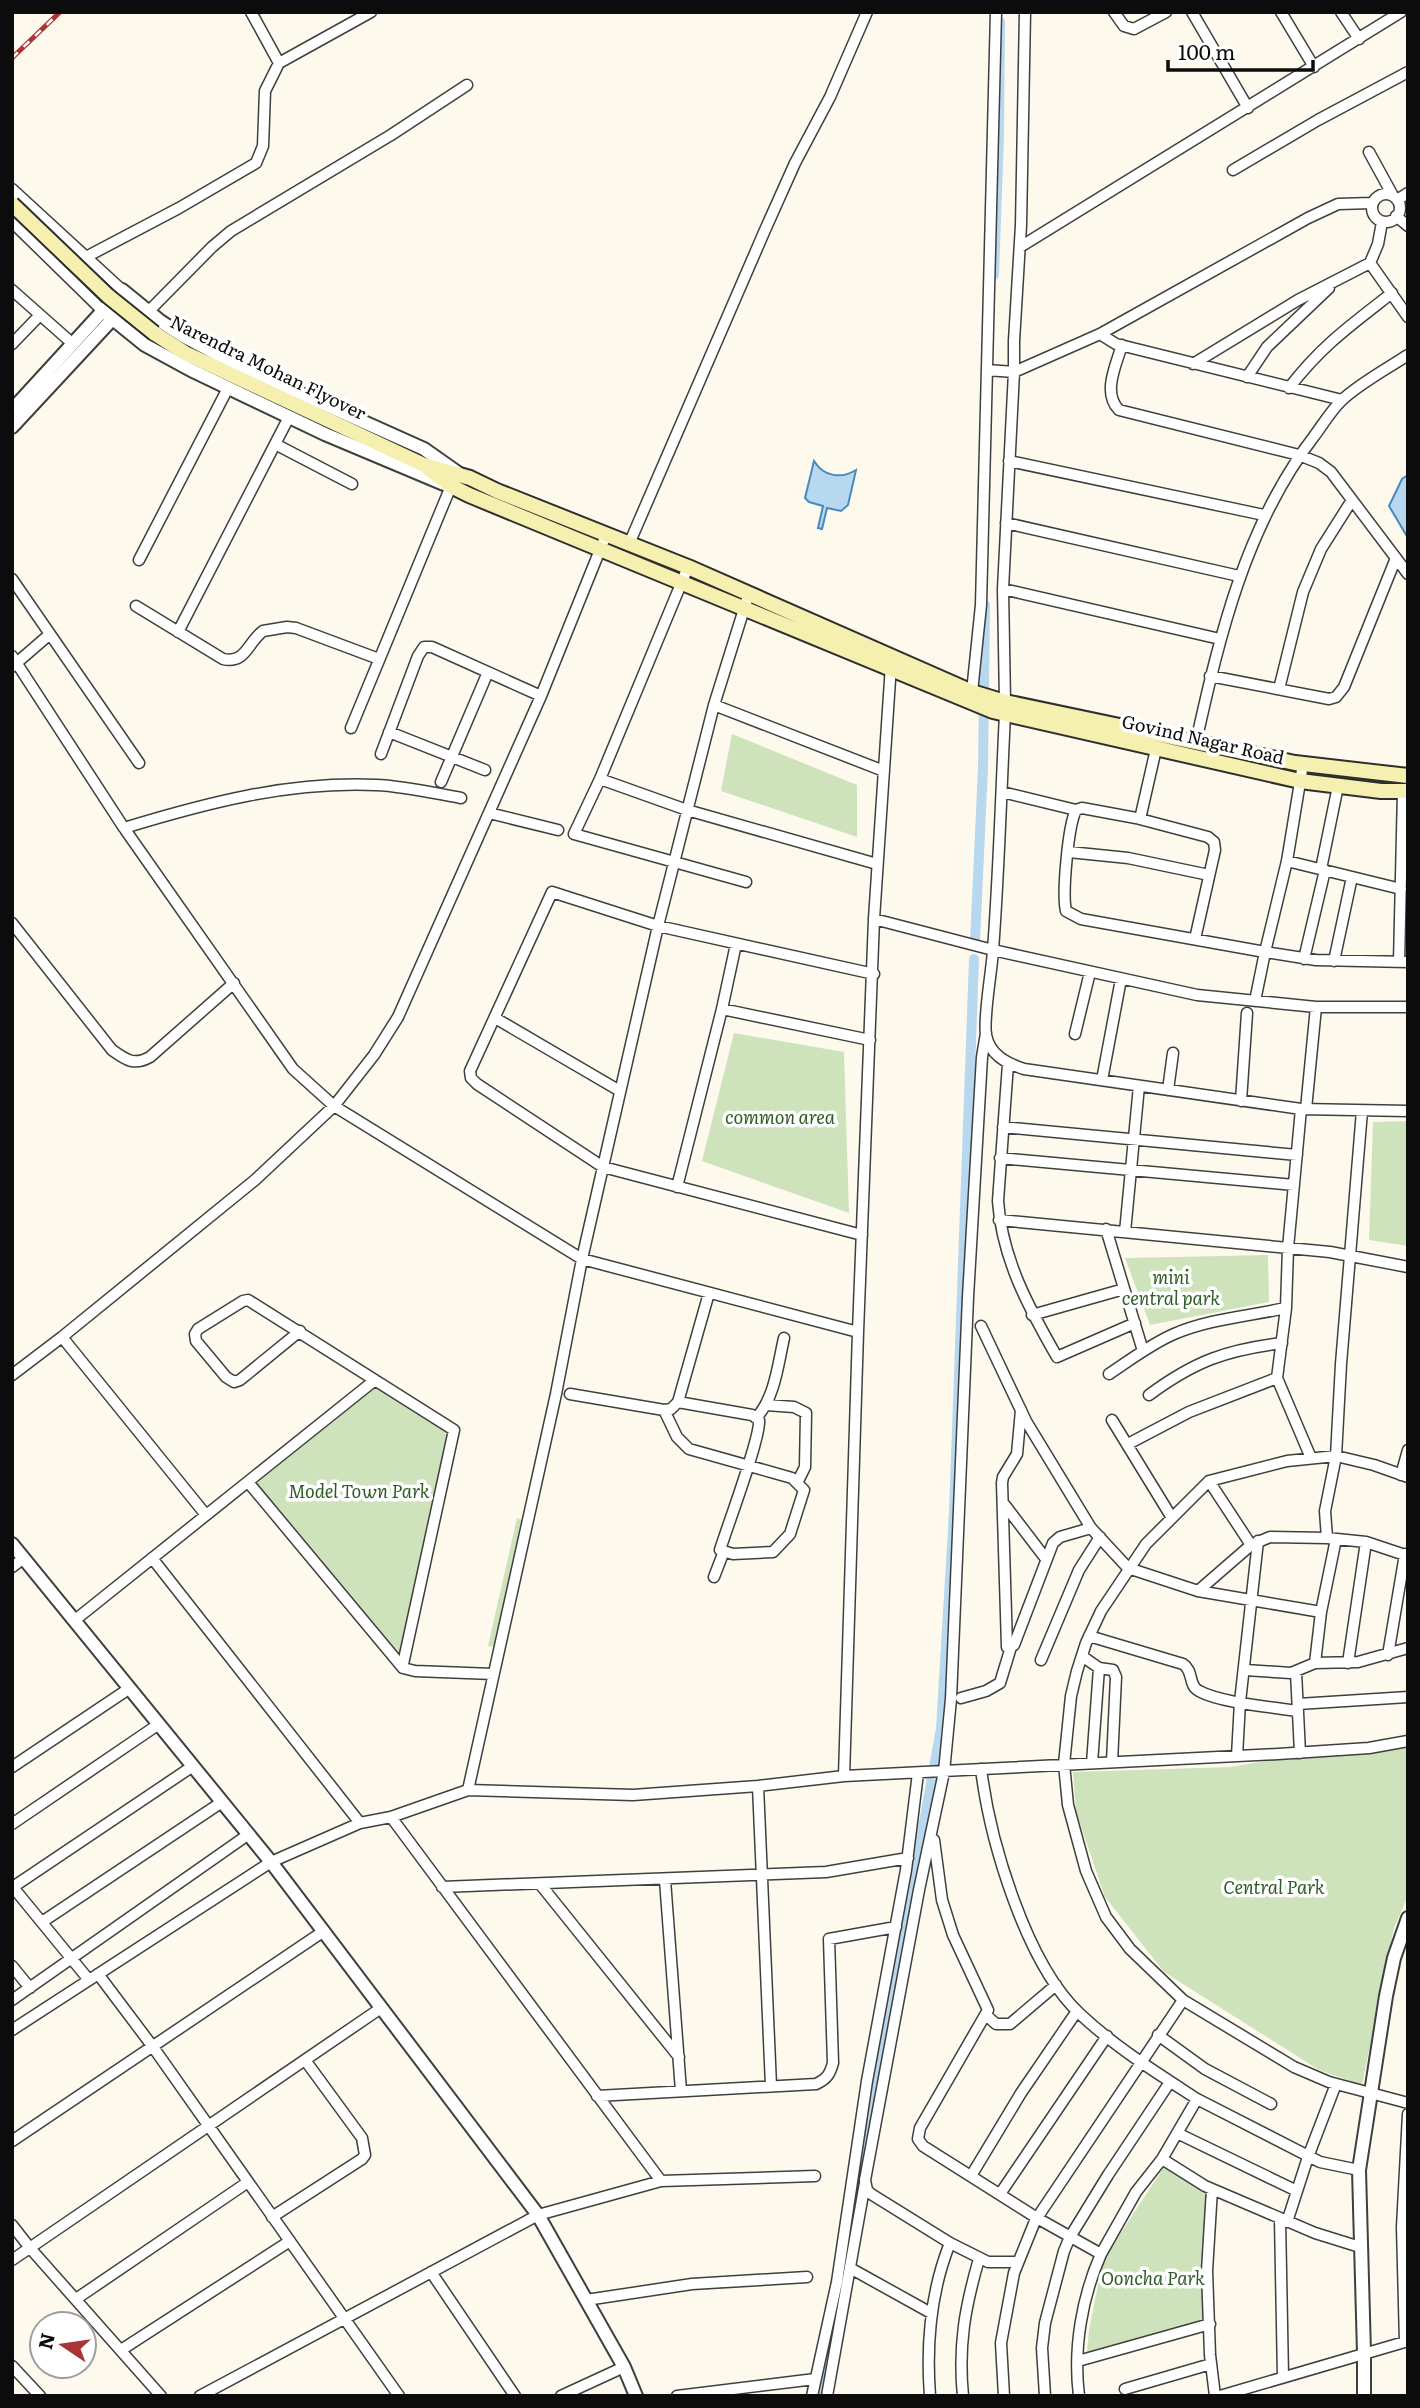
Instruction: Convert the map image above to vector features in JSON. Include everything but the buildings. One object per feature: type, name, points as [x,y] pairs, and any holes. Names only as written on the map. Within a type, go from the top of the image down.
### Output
[{"type":"main road","name":"Narendra Mohan Flyover","points":[[12,204],[108,296],[153,333],[185,353],[456,481],[603,541]]},
{"type":"main road","points":[[603,541],[629,544],[688,567],[747,601],[999,706]]},
{"type":"main road","points":[[603,541],[682,584],[747,601]]},
{"type":"main road","name":"Govind Nagar Road","points":[[999,706],[1303,764],[1408,776]]},
{"type":"main road","name":"Govind Nagar Road","points":[[999,706],[1156,749],[1300,781],[1381,791],[1405,791]]},
{"type":"street","points":[[251,12],[279,63]]},
{"type":"street","points":[[86,257],[179,208],[256,163],[263,146],[265,91],[279,63],[371,12]]},
{"type":"street","points":[[629,544],[760,241],[795,163],[830,97],[867,12]]},
{"type":"street","points":[[975,697],[981,620],[996,12]]},
{"type":"street","points":[[827,2396],[865,2179],[933,1828],[953,1671],[971,1234],[1002,792],[999,706],[1020,247],[1025,12]]},
{"type":"street","points":[[1114,12],[1124,26],[1134,29],[1166,12]]},
{"type":"street","points":[[1192,12],[1248,108]]},
{"type":"street","points":[[1281,12],[1314,67]]},
{"type":"street","points":[[1341,12],[1359,39]]},
{"type":"street","points":[[1020,247],[1401,12]]},
{"type":"street","points":[[1233,170],[1408,72]]},
{"type":"street","points":[[148,312],[212,247],[232,231],[391,135],[467,85]]},
{"type":"street","points":[[1369,152],[1399,211],[1393,220],[1382,222]]},
{"type":"street","points":[[12,189],[127,294],[183,336],[239,366],[424,449],[456,481]]},
{"type":"street","points":[[987,370],[1014,372],[1100,334],[1338,204],[1372,203],[1378,196],[1394,197],[1408,193]]},
{"type":"street","points":[[1372,203],[1374,215],[1382,222]]},
{"type":"street","points":[[1396,216],[1408,226]]},
{"type":"street","points":[[12,222],[108,315],[145,345],[228,388],[411,472],[456,481]]},
{"type":"street","points":[[1193,364],[1298,300],[1370,263],[1378,244],[1382,222]]},
{"type":"street","points":[[1370,263],[1408,317]]},
{"type":"street","points":[[1247,377],[1266,347],[1337,280]]},
{"type":"street","points":[[12,290],[72,344]]},
{"type":"street","points":[[1289,388],[1311,359],[1392,293]]},
{"type":"street","points":[[12,427],[127,294]]},
{"type":"street","points":[[12,344],[40,315]]},
{"type":"street","points":[[12,410],[72,344],[108,315]]},
{"type":"street","points":[[1100,334],[1122,345],[1342,400]]},
{"type":"street","points":[[1122,345],[1110,388],[1111,400],[1119,410],[1299,455],[1319,463],[1331,472],[1408,574]]},
{"type":"street","points":[[1196,742],[1220,639],[1239,576],[1264,515],[1299,455],[1342,400],[1408,355]]},
{"type":"street","points":[[139,560],[228,388]]},
{"type":"street","points":[[178,632],[289,417]]},
{"type":"street","points":[[275,444],[352,484]]},
{"type":"street","points":[[1009,461],[1264,515]]},
{"type":"street","points":[[351,729],[456,481]]},
{"type":"street","points":[[1279,689],[1303,592],[1321,549],[1352,500]]},
{"type":"street","points":[[1006,523],[1239,576]]},
{"type":"street","points":[[12,1375],[255,1180],[334,1105],[374,1055],[398,1017],[489,813],[541,696],[603,541]]},
{"type":"street","points":[[1210,676],[1329,699],[1336,697],[1344,687],[1396,558]]},
{"type":"street","points":[[688,567],[600,779],[574,834],[746,882]]},
{"type":"street","points":[[12,579],[139,763]]},
{"type":"street","points":[[1003,589],[1220,639]]},
{"type":"street","points":[[468,1790],[556,1394],[582,1259],[658,926],[714,705],[747,601]]},
{"type":"street","points":[[135,606],[223,659],[232,661],[242,657],[263,631],[287,627],[379,659]]},
{"type":"street","points":[[50,634],[14,661],[124,828],[293,1069],[334,1105],[582,1259],[858,1332]]},
{"type":"street","points":[[381,754],[418,656],[424,647],[432,647],[541,696]]},
{"type":"street","points":[[844,1776],[874,919],[892,662]]},
{"type":"street","points":[[441,782],[488,672]]},
{"type":"street","points":[[714,705],[884,771]]},
{"type":"street","points":[[390,732],[485,770]]},
{"type":"street","points":[[1140,819],[1156,749]]},
{"type":"street","points":[[1255,1002],[1287,861],[1303,764]]},
{"type":"street","points":[[600,779],[687,810],[877,864]]},
{"type":"street","points":[[124,828],[198,805],[310,785],[379,785],[461,798]]},
{"type":"street","points":[[1304,959],[1338,786]]},
{"type":"street","points":[[1076,810],[1070,826],[1063,898],[1066,911],[1073,916],[1304,959],[1404,962],[1401,889],[1405,791]]},
{"type":"street","points":[[1002,792],[1076,810],[1089,809],[1140,819],[1208,837],[1214,842],[1215,850],[1195,939]]},
{"type":"street","points":[[489,813],[558,830]]},
{"type":"street","points":[[1069,852],[1128,858],[1209,875]]},
{"type":"street","points":[[1287,861],[1401,889]]},
{"type":"street","points":[[1334,961],[1352,877]]},
{"type":"street","points":[[862,1236],[603,1167],[477,1084],[471,1078],[470,1071],[552,892],[658,926],[874,974]]},
{"type":"street","points":[[874,919],[993,950],[1197,995],[1316,1007],[1408,1007]]},
{"type":"street","points":[[12,923],[112,1050],[131,1062],[140,1062],[150,1057],[234,983]]},
{"type":"street","points":[[677,1186],[736,944]]},
{"type":"street","points":[[1075,1034],[1090,972]]},
{"type":"street","points":[[1102,1080],[1121,979]]},
{"type":"street","points":[[1311,1458],[1278,1378],[1297,1155],[1316,1007]]},
{"type":"street","points":[[722,1009],[870,1040]]},
{"type":"street","points":[[1241,1101],[1247,1013]]},
{"type":"street","points":[[495,1018],[620,1091]]},
{"type":"street","points":[[985,1033],[996,1055],[1008,1064],[1024,1069],[1303,1109],[1408,1111]]},
{"type":"street","points":[[1168,1090],[1172,1053]]},
{"type":"street","points":[[1008,1064],[1000,1158],[999,1220],[1020,1291],[1057,1357],[1135,1323]]},
{"type":"street","points":[[1125,1231],[1139,1086]]},
{"type":"street","points":[[1314,1663],[1332,1539],[1325,1511],[1336,1456],[1349,1255],[1362,1111]]},
{"type":"street","points":[[1003,1127],[1297,1155]]},
{"type":"street","points":[[1000,1158],[1294,1185]]},
{"type":"street","points":[[999,1220],[1349,1255],[1408,1267]]},
{"type":"street","points":[[1106,1229],[1143,1351]]},
{"type":"street","points":[[1032,1315],[1124,1289]]},
{"type":"street","points":[[570,1394],[671,1409],[678,1402],[709,1293]]},
{"type":"street","points":[[300,1331],[234,1382],[226,1377],[196,1341],[195,1334],[198,1329],[248,1300],[300,1331],[454,1430],[403,1668]]},
{"type":"street","points":[[1109,1374],[1174,1334],[1199,1325],[1286,1308]]},
{"type":"street","points":[[981,1326],[1021,1410],[1091,1528],[1128,1568],[1198,1591],[1321,1612]]},
{"type":"street","points":[[62,1337],[206,1515]]},
{"type":"street","points":[[756,1418],[766,1405],[784,1338]]},
{"type":"street","points":[[1149,1395],[1185,1370],[1210,1358],[1227,1352],[1282,1343]]},
{"type":"street","points":[[1128,1444],[1189,1412],[1278,1378]]},
{"type":"street","points":[[75,1620],[375,1380]]},
{"type":"street","points":[[678,1402],[756,1418]]},
{"type":"street","points":[[766,1405],[794,1407],[806,1413],[805,1467],[797,1483]]},
{"type":"street","points":[[664,1410],[677,1437],[689,1449],[747,1465],[792,1478],[804,1490],[790,1534],[774,1552],[733,1554],[720,1550],[747,1465],[760,1427],[756,1418]]},
{"type":"street","points":[[1011,1647],[1006,1643],[1003,1477],[1017,1454],[1021,1410]]},
{"type":"street","points":[[1112,1420],[1172,1518]]},
{"type":"street","points":[[1408,1450],[1404,1476],[1336,1456],[1287,1461],[1209,1481],[1146,1544],[1101,1611],[1089,1636],[1071,1696],[1064,1764],[1068,1805],[1082,1858],[1106,1917],[1130,1949],[1183,2000],[1294,2067],[1336,2084],[1408,2104]]},
{"type":"street","points":[[1209,1481],[1255,1543],[1253,1601],[1240,1702],[1237,1756]]},
{"type":"street","points":[[248,1482],[403,1668],[427,1672],[493,1674]]},
{"type":"street","points":[[1003,1504],[1046,1559]]},
{"type":"street","points":[[961,1698],[986,1691],[1000,1683],[1011,1647],[1053,1543],[1060,1537],[1091,1528]]},
{"type":"street","points":[[1041,1660],[1079,1570],[1100,1537]]},
{"type":"street","points":[[1198,1591],[1255,1543],[1276,1537],[1366,1542],[1406,1555],[1388,1655]]},
{"type":"street","points":[[1348,1663],[1366,1542]]},
{"type":"street","points":[[12,1544],[271,1862],[538,2215],[624,2367],[636,2396]]},
{"type":"street","points":[[715,1577],[724,1551]]},
{"type":"street","points":[[12,1567],[24,1558]]},
{"type":"street","points":[[152,1559],[360,1823]]},
{"type":"street","points":[[1089,1636],[1183,1664],[1190,1670],[1198,1690],[1240,1702],[1298,1708],[1408,1697]]},
{"type":"street","points":[[1245,1670],[1296,1672],[1314,1663],[1348,1663],[1408,1648]]},
{"type":"street","points":[[1082,1656],[1099,1668],[1112,1670],[1116,1676],[1112,1762]]},
{"type":"street","points":[[1092,1763],[1099,1668]]},
{"type":"street","points":[[1296,1672],[1300,1753]]},
{"type":"street","points":[[12,1767],[130,1688]]},
{"type":"street","points":[[12,1824],[159,1724]]},
{"type":"street","points":[[12,2030],[271,1862],[360,1823],[391,1817],[468,1790],[633,1795],[758,1786],[844,1776],[1300,1753],[1369,1748],[1408,1741]]},
{"type":"street","points":[[89,1980],[13,1887],[193,1766]]},
{"type":"street","points":[[981,1769],[995,1842],[1008,1885],[1036,1949],[1056,1985],[1077,2011],[1140,2062],[1197,2099],[1308,2157],[1359,2171]]},
{"type":"street","points":[[812,2396],[837,2282],[867,2081],[908,1858],[918,1773]]},
{"type":"street","points":[[758,1786],[771,2087]]},
{"type":"street","points":[[41,1922],[222,1802]]},
{"type":"street","points":[[391,1817],[661,2181]]},
{"type":"street","points":[[933,1828],[942,1900],[953,1935],[988,2006],[986,2015],[919,2128],[918,2139],[923,2146],[1037,2218],[1101,2253]]},
{"type":"street","points":[[12,2000],[249,1834]]},
{"type":"street","points":[[442,1887],[826,1872],[908,1858]]},
{"type":"street","points":[[665,1880],[681,2091]]},
{"type":"street","points":[[540,1884],[678,2057]]},
{"type":"street","points":[[1364,2396],[1359,2171],[1388,1983],[1407,1921]]},
{"type":"street","points":[[597,2096],[816,2084],[825,2080],[833,2063],[829,1939],[896,1927]]},
{"type":"street","points":[[12,2141],[324,1931]]},
{"type":"street","points":[[12,1966],[30,1989]]},
{"type":"street","points":[[98,1974],[153,2047],[399,2396]]},
{"type":"street","points":[[986,2015],[996,2024],[1010,2024],[1056,1985]]},
{"type":"street","points":[[1004,2396],[1001,2343],[1014,2273],[1037,2218],[1183,2000]]},
{"type":"street","points":[[12,2260],[381,2008]]},
{"type":"street","points":[[971,2176],[1021,2094],[1077,2011]]},
{"type":"street","points":[[1158,2035],[1205,2068],[1271,2104]]},
{"type":"street","points":[[1000,2194],[1107,2036]]},
{"type":"street","points":[[272,2217],[365,2155],[362,2138],[305,2060]]},
{"type":"street","points":[[1045,2396],[1042,2348],[1045,2323],[1064,2251],[1108,2175],[1171,2082]]},
{"type":"street","points":[[1283,2377],[1283,2220],[1297,2191],[1336,2084]]},
{"type":"street","points":[[1079,2396],[1080,2327],[1091,2277],[1101,2253],[1136,2192],[1162,2159],[1197,2099]]},
{"type":"street","points":[[1212,2189],[1207,2241],[1211,2364],[1217,2396],[1406,2342],[1402,2227],[1408,2114]]},
{"type":"street","points":[[1177,2133],[1297,2191]]},
{"type":"street","points":[[1162,2159],[1212,2189],[1283,2220],[1360,2248]]},
{"type":"street","points":[[200,2396],[538,2215],[661,2181],[815,2176]]},
{"type":"street","points":[[865,2179],[867,2190],[871,2194],[979,2259],[988,2262],[1018,2262]]},
{"type":"street","points":[[76,2299],[248,2182]]},
{"type":"street","points":[[12,2225],[161,2396]]},
{"type":"street","points":[[121,2350],[290,2241]]},
{"type":"street","points":[[930,2396],[928,2353],[934,2288],[950,2243]]},
{"type":"street","points":[[963,2396],[960,2368],[963,2321],[979,2259]]},
{"type":"street","points":[[850,2268],[931,2313]]},
{"type":"street","points":[[431,2272],[515,2396]]},
{"type":"street","points":[[586,2300],[692,2284],[807,2277]]},
{"type":"street","points":[[1078,2361],[1210,2324]]},
{"type":"street","points":[[1125,2389],[1211,2364]]},
{"type":"street","points":[[12,2366],[40,2396]]},
{"type":"street","points":[[561,2396],[624,2367]]},
{"type":"street","points":[[677,2396],[815,2379]]},
{"type":"green space","points":[[732,734],[857,785],[857,837],[721,791]]},
{"type":"green space","name":"common area","points":[[734,1033],[844,1052],[849,1213],[702,1161]]},
{"type":"green space","points":[[1408,1121],[1408,1246],[1369,1240],[1373,1122]]},
{"type":"green space","name":"mini central park","points":[[1268,1255],[1269,1302],[1150,1325],[1125,1258]]},
{"type":"green space","name":"Model Town Park","points":[[375,1380],[454,1430],[403,1664],[248,1482]]},
{"type":"green space","points":[[517,1518],[526,1521],[497,1647],[488,1646]]},
{"type":"green space","name":"Central Park","points":[[1408,1737],[1408,1896],[1394,1928],[1362,2085],[1319,2070],[1164,1972],[1105,1897],[1076,1812],[1073,1772],[1230,1767]]},
{"type":"green space","name":"Ooncha Park","points":[[1164,2167],[1206,2193],[1204,2321],[1087,2352],[1103,2260]]},
{"type":"water","points":[[814,461],[833,475],[845,475],[856,470],[848,505],[841,511],[827,508],[822,529],[818,528],[823,506],[805,498]]},
{"type":"water","points":[[1408,475],[1408,538],[1389,506],[1402,479]]},
{"type":"waterway","points":[[994,275],[1000,22]]},
{"type":"waterway","points":[[975,941],[983,768],[985,605]]},
{"type":"waterway","points":[[848,2238],[941,1729],[954,1512],[974,959]]},
{"type":"waterway","points":[[817,2396],[823,2368]]},
{"type":"railway","points":[[12,58],[60,12]]}]
